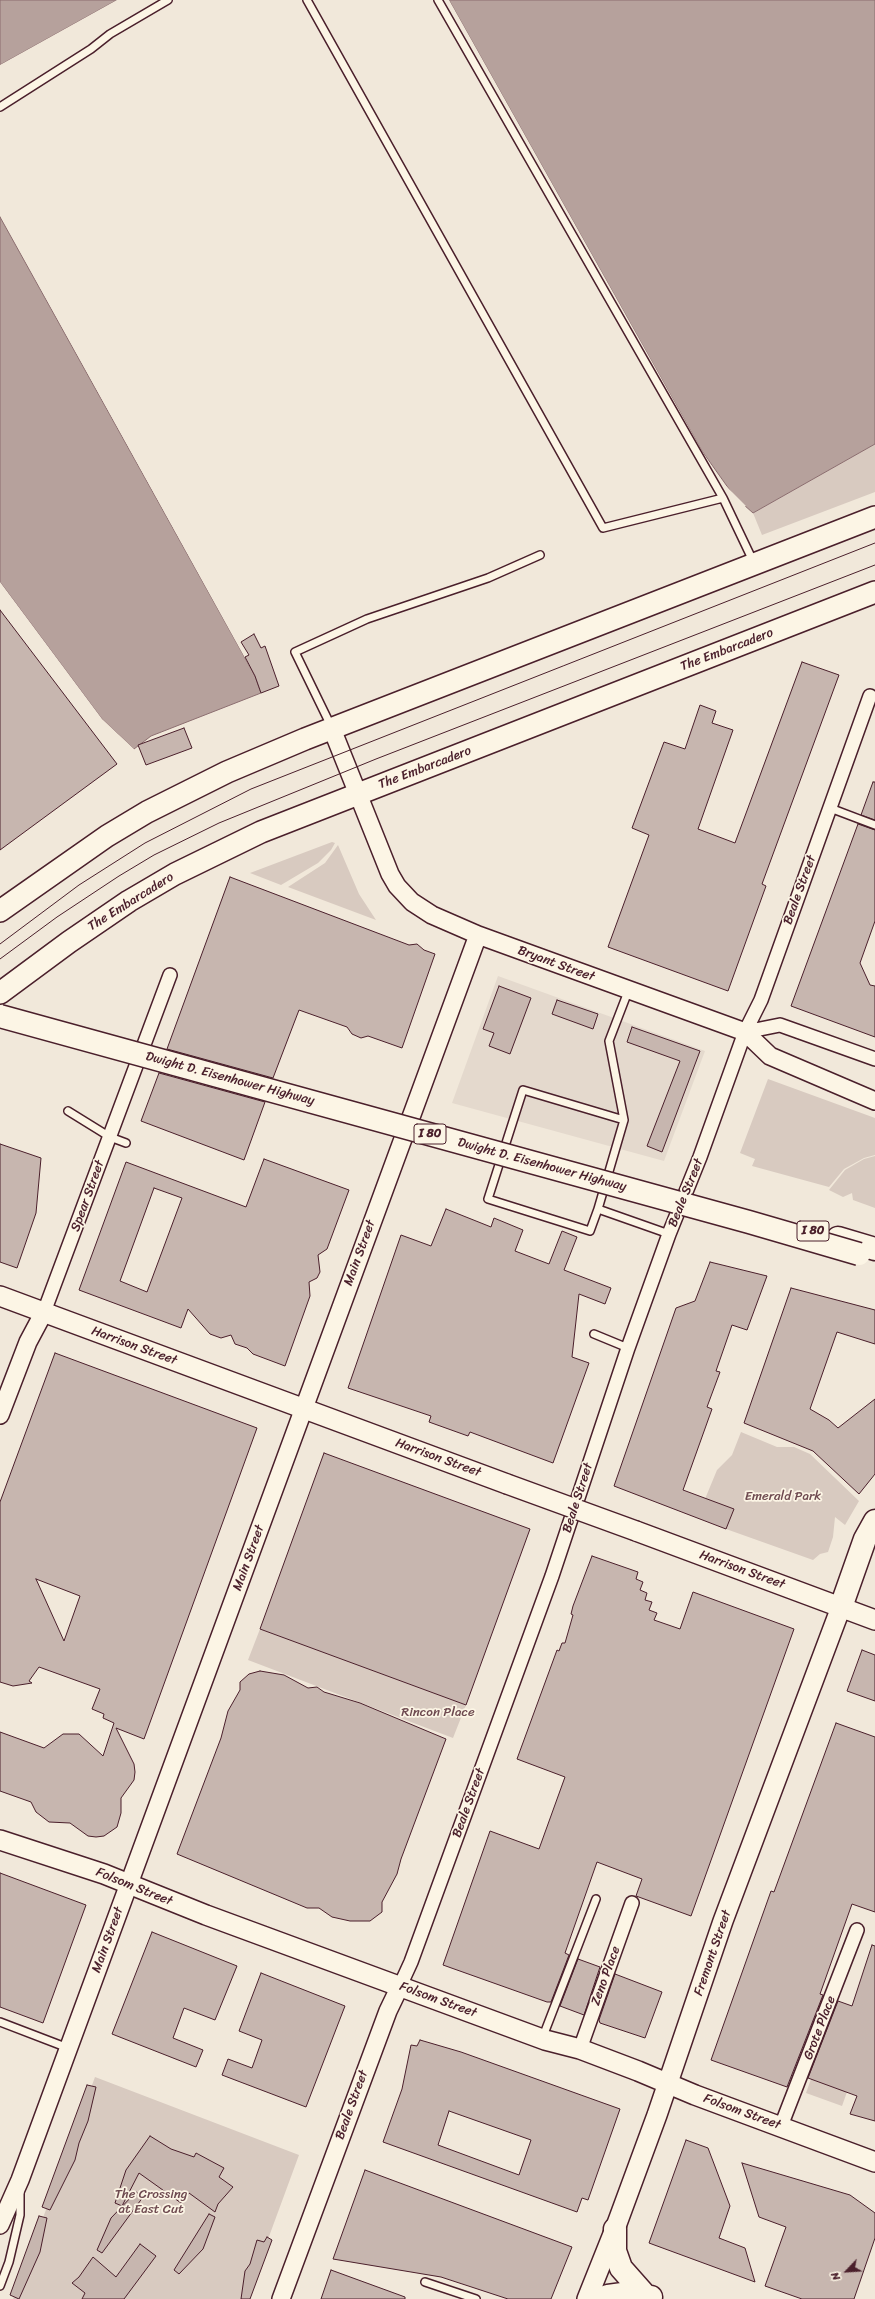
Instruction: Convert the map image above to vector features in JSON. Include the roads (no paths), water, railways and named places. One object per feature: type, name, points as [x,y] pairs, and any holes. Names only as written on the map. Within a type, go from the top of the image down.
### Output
[{"type":"highway","name":"Dwight D. Eisenhower Highway","points":[[0,1006],[751,1213],[875,1249]]},
{"type":"highway","name":"Dwight D. Eisenhower Highway","points":[[0,1016],[749,1222],[875,1261]]},
{"type":"highway","points":[[841,1607],[863,1546],[875,1522]]},
{"type":"highway","points":[[615,2229],[615,2251],[621,2268],[650,2297]]},
{"type":"highway","points":[[599,2299],[619,2294],[650,2297]]},
{"type":"main road","points":[[0,911],[72,859],[147,812],[226,772],[875,516]]},
{"type":"main road","name":"The Embarcadero","points":[[0,993],[107,915],[175,874],[262,832],[875,592]]},
{"type":"main road","name":"Harrison Street","points":[[0,1296],[875,1620]]},
{"type":"main road","name":"Fremont Street","points":[[586,2299],[615,2229],[669,2084],[724,1921],[841,1607]]},
{"type":"main road","name":"Folsom Street","points":[[0,1840],[60,1858],[206,1915],[542,2039],[580,2049],[875,2162]]},
{"type":"street","name":"Beale Street","points":[[281,2299],[388,2011],[411,1962],[552,1576],[628,1348],[669,1234],[700,1157],[745,1032],[761,1000],[870,696]]},
{"type":"street","name":"Bryant Street","points":[[332,729],[390,874],[397,886],[412,902],[432,915],[478,935],[745,1032],[770,1056],[875,1101]]},
{"type":"street","name":"Main Street","points":[[0,2225],[20,2180],[478,935]]},
{"type":"street","name":"Spear Street","points":[[0,1415],[28,1342],[44,1312],[170,975]]},
{"type":"street","points":[[745,1032],[780,1025],[875,1059]]},
{"type":"street","name":"Zeno Place","points":[[580,2049],[632,1903]]},
{"type":"street","name":"Grote Place","points":[[781,2126],[857,1930]]},
{"type":"lane","points":[[0,107],[91,49],[110,34],[168,0]]},
{"type":"lane","points":[[307,0],[603,528],[723,498]]},
{"type":"lane","points":[[438,0],[723,498],[754,564]]},
{"type":"lane","points":[[332,729],[295,652],[367,619],[488,578],[540,555]]},
{"type":"lane","points":[[830,808],[875,825]]},
{"type":"lane","points":[[624,1120],[524,1090],[488,1199],[590,1232],[624,1120],[609,1041],[629,990]]},
{"type":"lane","points":[[68,1111],[110,1137],[126,1143]]},
{"type":"lane","points":[[598,1209],[669,1234]]},
{"type":"lane","points":[[594,1334],[628,1348]]},
{"type":"lane","points":[[542,2039],[596,1899]]},
{"type":"lane","points":[[0,2022],[68,2048]]},
{"type":"lane","name":"Main Street","points":[[0,2286],[9,2262],[20,2215],[20,2180]]},
{"type":"lane","points":[[425,2282],[476,2299]]},
{"type":"tram line","points":[[0,944],[79,885],[145,843],[251,789],[875,543]]},
{"type":"tram line","points":[[0,959],[57,917],[119,876],[154,855],[219,823],[376,759],[875,565]]},
{"type":"park label","name":"Emerald Park","points":[[783,1497]]},
{"type":"park label","name":"Rincon Place","points":[[438,1713]]},
{"type":"park label","name":"The Crossing at East Cut","points":[[151,2202]]}]
